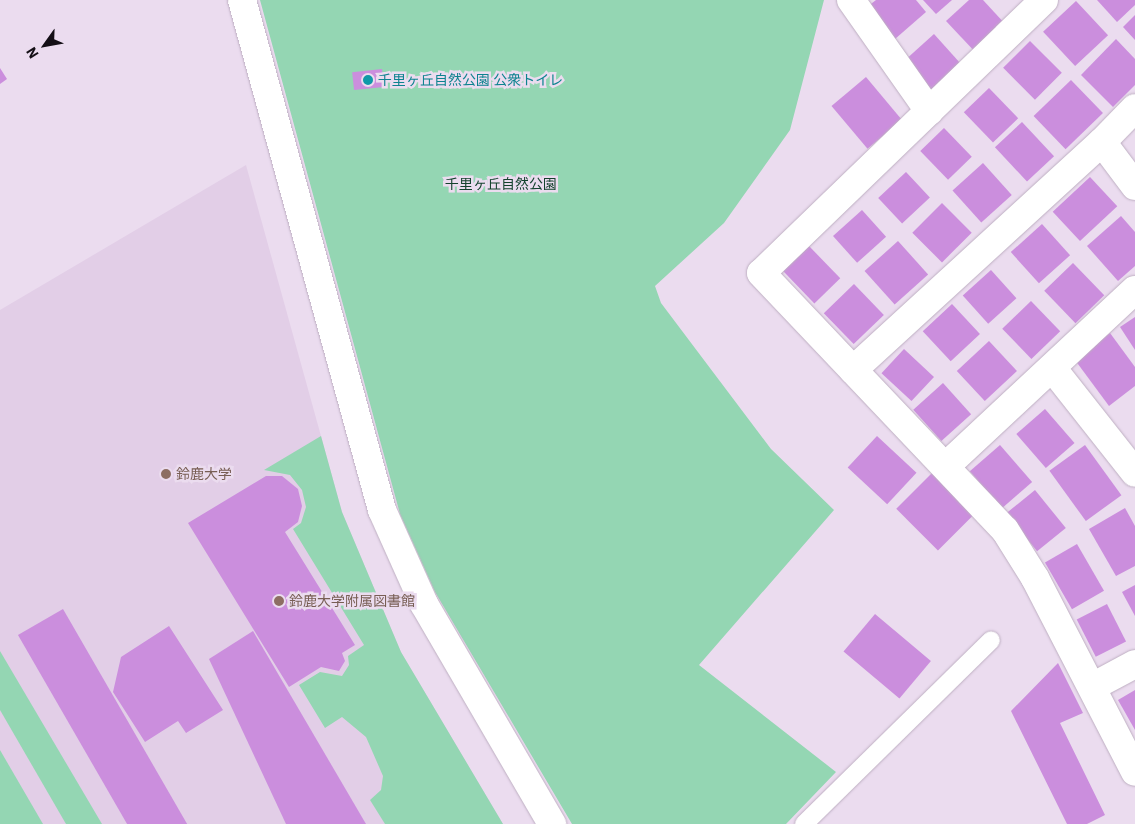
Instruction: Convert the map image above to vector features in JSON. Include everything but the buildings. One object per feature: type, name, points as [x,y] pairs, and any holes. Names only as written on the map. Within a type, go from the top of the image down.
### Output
[{"type":"street","points":[[242,0],[382,510],[424,604],[552,824]]},
{"type":"street","points":[[851,0],[929,111]]},
{"type":"street","points":[[1044,0],[760,272],[1005,530],[1092,687],[1135,772]]},
{"type":"street","points":[[853,370],[1102,142],[1135,108]]},
{"type":"street","points":[[1102,142],[1135,186]]},
{"type":"street","points":[[946,466],[1053,370],[1135,290]]},
{"type":"street","points":[[1053,370],[1135,473]]},
{"type":"street","points":[[1092,687],[1135,664]]},
{"type":"lane","points":[[804,824],[991,640]]},
{"type":"shaded area","name":"鈴鹿大学","points":[[246,165],[342,512],[401,652],[503,824],[0,824],[0,310]]},
{"type":"green space","name":"千里ヶ丘自然公園","points":[[260,0],[824,0],[790,130],[724,223],[655,286],[661,303],[771,449],[834,510],[699,665],[836,772],[786,824],[572,824],[435,592],[400,514]]},
{"type":"green space","points":[[321,436],[342,512],[401,652],[503,824],[385,824],[370,800],[381,790],[383,776],[366,737],[342,717],[325,728],[299,685],[320,672],[342,676],[349,665],[348,656],[364,645],[293,529],[301,523],[306,507],[302,490],[290,475],[264,470]]},
{"type":"green space","points":[[0,651],[102,824],[66,824],[0,710]]},
{"type":"green space","points":[[0,750],[43,824],[0,824]]},
{"type":"place","name":"千里ヶ丘自然公園 公衆トイレ","points":[[368,80]]},
{"type":"place","name":"鈴鹿大学","points":[[166,474]]},
{"type":"place","name":"鈴鹿大学附属図書館","points":[[279,601]]}]
